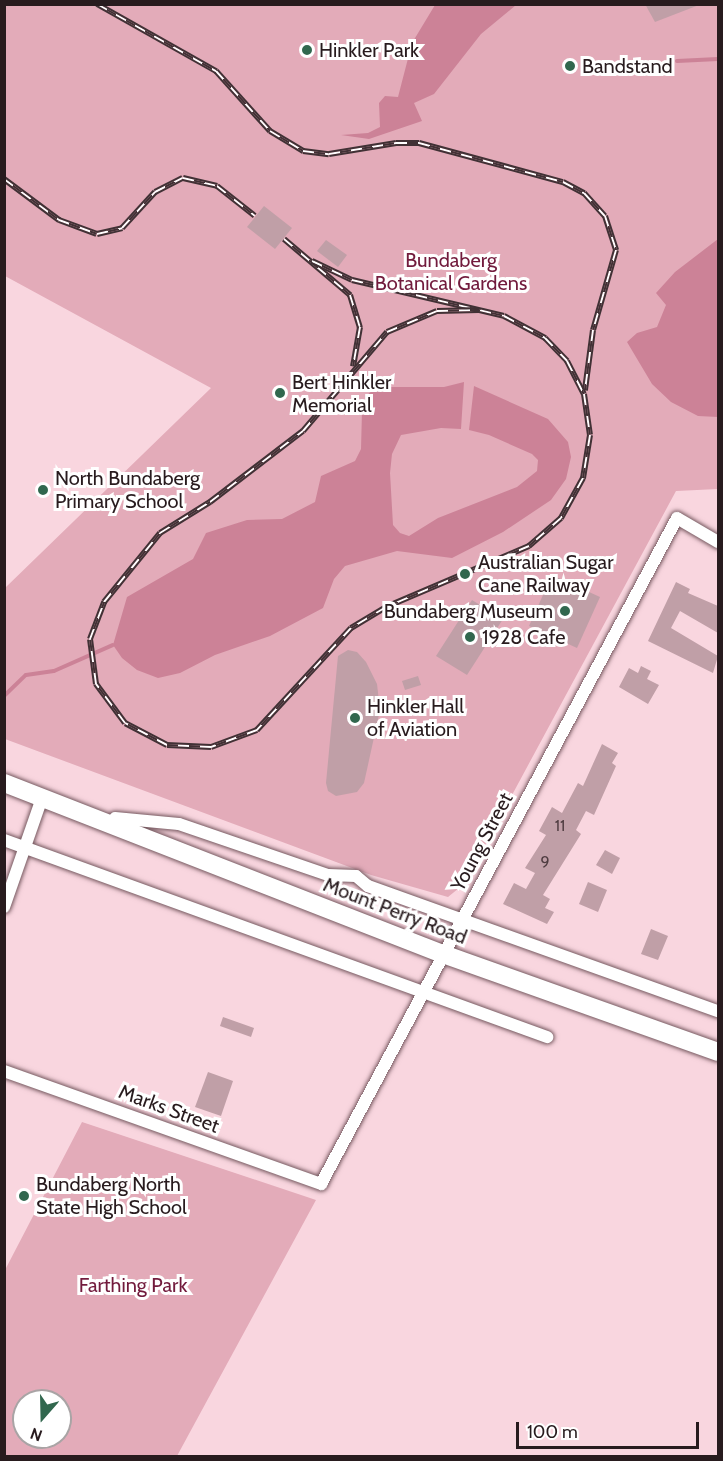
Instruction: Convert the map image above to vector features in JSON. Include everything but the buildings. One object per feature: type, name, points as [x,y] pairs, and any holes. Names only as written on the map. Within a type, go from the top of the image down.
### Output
[{"type":"main road","name":"Mount Perry Road","points":[[4,783],[443,954],[718,1052]]},
{"type":"street","name":"Young Street","points":[[321,1184],[677,518],[718,542]]},
{"type":"street","name":"Mount Perry Road","points":[[50,801],[133,823],[178,824],[328,874],[356,876],[368,886],[718,1011]]},
{"type":"street","points":[[4,907],[26,847],[50,801]]},
{"type":"street","points":[[4,840],[547,1037]]},
{"type":"street","name":"Marks Street","points":[[4,1071],[321,1184]]},
{"type":"green space","name":"Bundaberg Botanical Gardens","points":[[4,5],[718,5],[718,489],[676,491],[464,884],[448,897],[371,875],[5,739],[5,588],[211,388],[5,276]]},
{"type":"green space","name":"Farthing Park","points":[[82,1122],[316,1200],[177,1456],[5,1456],[5,1270]]},
{"type":"shaded area","points":[[435,5],[516,5],[481,34],[434,94],[414,103],[422,121],[369,139],[341,135],[368,133],[380,127],[379,103],[385,96],[398,97],[412,43]]},
{"type":"shaded area","points":[[718,239],[718,417],[698,416],[671,402],[652,384],[627,342],[637,333],[657,327],[666,305],[656,293],[675,272]]},
{"type":"shaded area","points":[[464,382],[461,429],[441,428],[401,435],[392,454],[390,473],[393,525],[400,533],[409,536],[438,518],[517,487],[537,471],[538,460],[532,454],[489,435],[469,430],[474,386],[548,419],[568,442],[571,457],[566,479],[551,500],[503,532],[452,558],[397,551],[345,566],[334,579],[323,608],[270,636],[215,655],[180,673],[158,678],[137,670],[122,658],[113,645],[127,597],[193,559],[206,533],[247,520],[282,519],[315,502],[321,476],[355,461],[361,449],[362,411],[369,393],[380,387],[444,387]]},
{"type":"waterway","points":[[677,61],[718,59]]},
{"type":"waterway","points":[[4,696],[26,675],[54,671],[113,645]]},
{"type":"railway","points":[[97,4],[216,71],[270,131],[303,151],[329,154],[396,143],[419,143],[563,182],[584,193],[605,216],[616,250],[593,330],[585,390]]},
{"type":"railway","points":[[4,179],[59,220],[97,234],[122,228],[155,192],[183,178],[217,186],[255,216]]},
{"type":"railway","points":[[284,239],[350,295],[360,327],[353,366]]},
{"type":"railway","points":[[312,261],[352,280],[504,316],[545,338],[567,361],[584,394],[590,435],[583,478],[561,518],[529,546],[386,607],[351,628],[257,730],[211,747],[167,745],[125,723],[96,684],[90,639],[104,602],[160,533],[210,502],[303,431],[387,332],[437,311],[479,310]]},
{"type":"place","name":"Hinkler Park","points":[[307,50]]},
{"type":"place","name":"Bandstand","points":[[570,66]]},
{"type":"place","name":"Bert Hinkler Memorial","points":[[280,393]]},
{"type":"place","name":"North Bundaberg Primary School","points":[[43,490]]},
{"type":"place","name":"Australian Sugar Cane Railway","points":[[465,574]]},
{"type":"place","name":"Bundaberg Museum","points":[[565,611]]},
{"type":"place","name":"1928 Cafe","points":[[470,637]]},
{"type":"place","name":"Hinkler Hall of Aviation","points":[[355,718]]},
{"type":"place","name":"Bundaberg North State High School","points":[[24,1196]]}]
